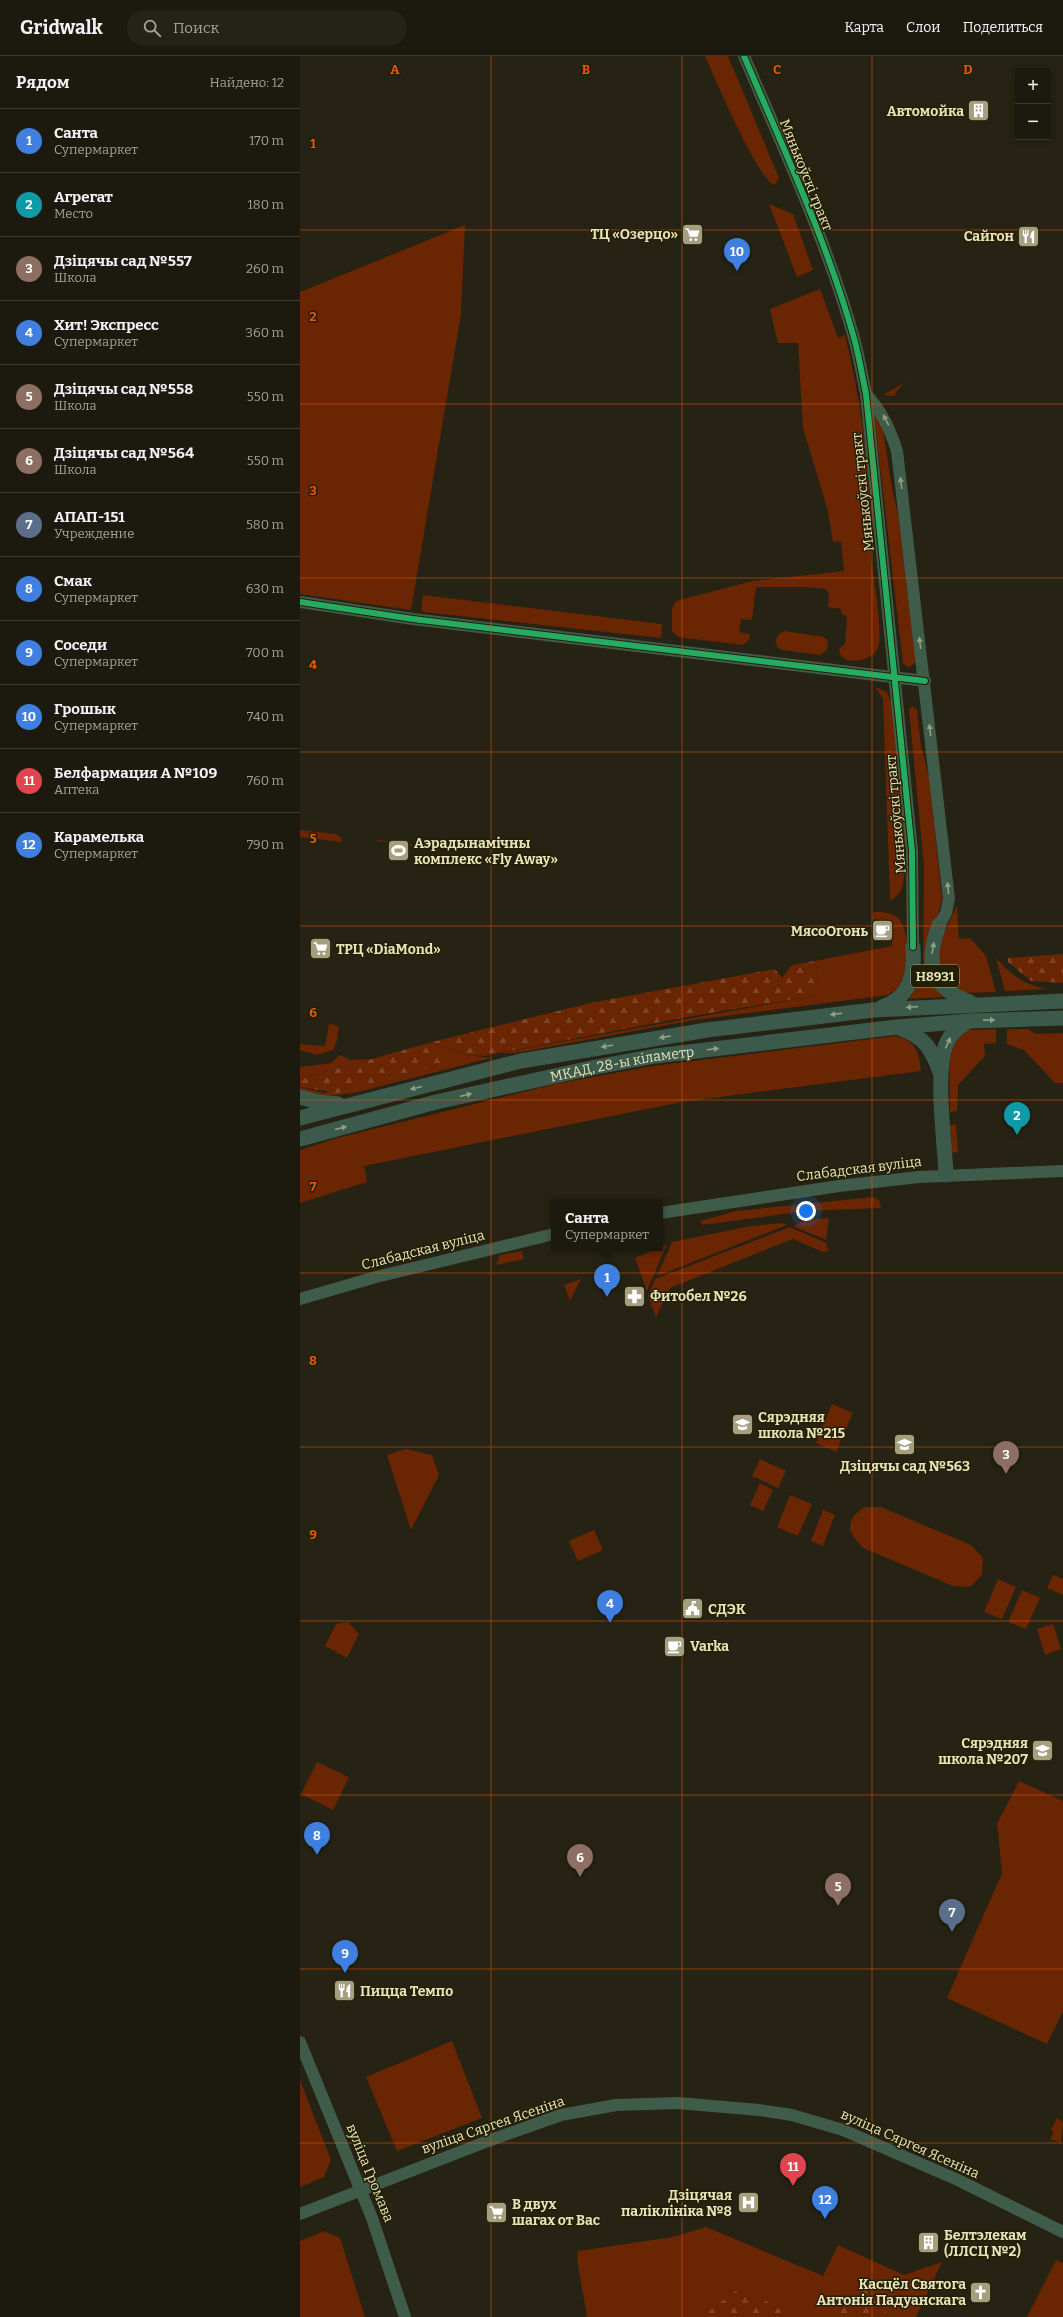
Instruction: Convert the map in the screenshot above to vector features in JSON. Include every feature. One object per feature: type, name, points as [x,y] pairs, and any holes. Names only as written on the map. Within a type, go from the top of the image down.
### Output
[{"type":"highway","name":"Н8931","points":[[939,925],[931,952],[935,975],[947,991],[956,997],[977,1004]]},
{"type":"highway","name":"Н8931","points":[[874,1010],[896,1000],[908,986],[915,968],[913,947]]},
{"type":"highway","name":"МКАД, 28-ы кіламетр","points":[[300,1118],[353,1103],[521,1061],[707,1030],[874,1010],[949,1005],[1063,1001]]},
{"type":"highway","name":"МКАД, 28-ы кіламетр","points":[[301,1139],[436,1102],[591,1068],[656,1056],[897,1026],[969,1021],[1063,1018]]},
{"type":"highway","points":[[946,1175],[940,1073],[947,1042],[959,1027],[969,1021]]},
{"type":"highway","points":[[897,1026],[918,1036],[926,1043],[933,1054],[940,1073]]},
{"type":"highway","points":[[300,1097],[335,1104],[353,1103]]},
{"type":"street","name":"Мянькоўскі тракт","points":[[744,56],[796,180],[831,269],[855,339],[866,394],[912,851],[913,947]]},
{"type":"street","name":"Мянькоўскі тракт","points":[[866,394],[883,415],[897,452],[925,682],[949,899],[946,913],[939,925]]},
{"type":"street","points":[[300,602],[413,618],[925,682]]},
{"type":"street","name":"Слабадская вуліца","points":[[663,1212],[839,1186],[946,1175],[1063,1171]]},
{"type":"street","name":"Слабадская вуліца","points":[[300,1300],[384,1275],[551,1235]]},
{"type":"street","name":"вуліца Громава","points":[[300,2042],[361,2190],[405,2317]]},
{"type":"street","name":"вуліца Сяргея Ясеніна","points":[[300,2214],[488,2141],[561,2116],[616,2105],[678,2103],[759,2110],[792,2115],[843,2130],[958,2180],[1063,2232]]},
{"type":"green space","points":[[705,56],[728,56],[779,178],[775,185],[767,179],[748,148]]},
{"type":"green space","points":[[769,204],[793,214],[813,270],[797,277]]},
{"type":"green space","points":[[465,225],[461,314],[411,610],[300,594],[300,292]]},
{"type":"green space","points":[[820,289],[838,338],[845,335],[863,429],[868,476],[871,554],[880,632],[877,650],[862,660],[856,661],[844,658],[839,649],[845,644],[847,617],[841,613],[841,609],[828,607],[829,594],[826,589],[806,587],[756,587],[752,620],[741,619],[739,632],[750,634],[749,640],[743,645],[678,637],[672,631],[672,608],[676,601],[752,581],[844,571],[841,541],[833,542],[828,511],[803,428],[798,343],[778,343],[770,309]]},
{"type":"green space","points":[[911,379],[901,386],[894,396],[883,395]]},
{"type":"green space","points":[[874,414],[882,423],[892,488],[898,514],[916,662],[909,668],[903,663]]},
{"type":"green space","points":[[423,595],[662,624],[661,638],[423,612],[421,609]]},
{"type":"green space","points":[[785,631],[824,637],[828,641],[827,650],[820,655],[778,648],[775,641],[780,633]]},
{"type":"green space","points":[[875,687],[887,692],[892,705],[907,847],[904,847],[905,869],[903,885],[896,897],[890,900],[883,698]]},
{"type":"green space","points":[[912,706],[917,710],[921,746],[929,777],[942,900],[937,917],[933,984],[943,997],[909,999],[916,987],[923,967],[924,866],[909,710]]},
{"type":"green space","points":[[300,830],[336,834],[340,836],[342,842],[300,837]]},
{"type":"green space","points":[[377,841],[437,848],[441,850]]},
{"type":"green space","points":[[957,905],[959,939],[970,938],[986,956],[996,992],[963,993],[943,980],[937,964],[942,937]]},
{"type":"green space","points":[[873,912],[888,913],[897,917],[902,923],[906,936],[908,953],[907,969],[901,984],[888,995],[694,1020],[516,1053],[500,1053],[819,995],[819,982],[815,961],[892,946],[892,922],[872,919]]},
{"type":"green space","points":[[1063,954],[1063,983],[1031,981],[1008,962],[1008,958]]},
{"type":"green space","points":[[996,958],[1019,979],[1031,985],[1047,989],[1005,991]]},
{"type":"green space","points":[[815,961],[819,982],[819,995],[693,1016],[483,1056],[462,1054],[445,1046],[444,1051],[448,1060],[444,1064],[337,1093],[300,1087],[300,1079],[436,1041],[590,1003],[775,969],[782,978],[792,965]]},
{"type":"green space","points":[[329,1024],[336,1025],[339,1028],[337,1041],[333,1050],[317,1055],[300,1050],[300,1044],[325,1046]]},
{"type":"green space","points":[[996,1029],[996,1043],[984,1044],[985,1056],[958,1085],[957,1111],[950,1112],[949,1053],[951,1044],[966,1030]]},
{"type":"green space","points":[[1007,1029],[1028,1029],[1036,1034],[1063,1033],[1063,1083],[1055,1083],[1024,1050],[1007,1044]]},
{"type":"green space","points":[[895,1036],[908,1040],[915,1048],[919,1058],[921,1071],[682,1102],[364,1166],[367,1182],[300,1203],[300,1150],[337,1138],[560,1083],[653,1066]]},
{"type":"green space","points":[[444,1046],[462,1054],[491,1058],[354,1093],[328,1096],[300,1091],[300,1087],[324,1093],[448,1060],[444,1051]]},
{"type":"green space","points":[[340,1055],[350,1060],[371,1059],[300,1079],[300,1067],[331,1063]]},
{"type":"green space","points":[[956,1124],[958,1152],[951,1153],[950,1125]]},
{"type":"green space","points":[[873,1197],[879,1200],[881,1208],[806,1211],[702,1225],[700,1221],[736,1211]]},
{"type":"green space","points":[[829,1218],[826,1240],[793,1226],[807,1220]]},
{"type":"green space","points":[[781,1223],[787,1225],[657,1276],[672,1242],[751,1226]]},
{"type":"green space","points":[[790,1227],[826,1243],[829,1251],[823,1252],[793,1239],[670,1288],[656,1317],[648,1296],[655,1279]]},
{"type":"green space","points":[[667,1244],[647,1291],[635,1258],[651,1251],[663,1251],[663,1246]]},
{"type":"green space","points":[[522,1251],[524,1259],[496,1265],[500,1255]]},
{"type":"green space","points":[[581,1279],[570,1301],[564,1285]]},
{"type":"green space","points":[[832,1404],[853,1413],[836,1452],[816,1443]]},
{"type":"green space","points":[[406,1449],[432,1455],[439,1475],[411,1530],[387,1455]]},
{"type":"green space","points":[[760,1459],[786,1471],[778,1488],[752,1476]]},
{"type":"green space","points":[[760,1483],[773,1490],[763,1511],[750,1505]]},
{"type":"green space","points":[[790,1495],[812,1504],[798,1536],[777,1527]]},
{"type":"green space","points":[[864,1507],[881,1507],[971,1545],[983,1558],[982,1575],[970,1587],[953,1586],[863,1548],[854,1537],[850,1527],[853,1517]]},
{"type":"green space","points":[[823,1510],[835,1515],[823,1546],[811,1541]]},
{"type":"green space","points":[[594,1530],[603,1550],[578,1561],[569,1541]]},
{"type":"green space","points":[[1053,1575],[1063,1579],[1063,1595],[1047,1588]]},
{"type":"green space","points":[[998,1579],[1016,1587],[1002,1619],[984,1612]]},
{"type":"green space","points":[[1022,1590],[1040,1598],[1026,1629],[1008,1622]]},
{"type":"green space","points":[[348,1622],[359,1634],[347,1658],[325,1646],[336,1624]]},
{"type":"green space","points":[[1053,1624],[1061,1649],[1045,1655],[1037,1629]]},
{"type":"green space","points":[[317,1762],[349,1777],[333,1810],[301,1794]]},
{"type":"green space","points":[[1019,1781],[1063,1801],[1063,2011],[1047,2044],[947,1998],[1002,1873],[997,1824]]},
{"type":"green space","points":[[452,2041],[482,2118],[397,2151],[366,2077]]},
{"type":"green space","points":[[300,2080],[331,2160],[324,2177],[300,2187]]},
{"type":"green space","points":[[1057,2118],[1063,2122],[1061,2143],[1050,2139],[1054,2132],[1051,2130]]},
{"type":"green space","points":[[706,2227],[823,2276],[838,2245],[904,2275],[942,2262],[916,2317],[587,2317],[577,2259],[578,2251],[673,2237]]},
{"type":"green space","points":[[324,2231],[340,2238],[365,2317],[300,2317],[300,2241]]},
{"type":"green space","points":[[1056,2260],[1063,2263],[1063,2317],[1027,2317]]},
{"type":"green space","points":[[741,2287],[793,2317],[701,2317]]},
{"type":"green space","points":[[865,2289],[890,2317],[819,2317]]},
{"type":"cycle path","points":[[744,56],[804,195],[831,266],[854,338],[866,394],[912,851],[913,947]]},
{"type":"cycle path","points":[[300,602],[413,619],[925,681]]},
{"type":"place","name":"Автомойка","points":[[979,111]]},
{"type":"place","name":"ТЦ «Озерцо»","points":[[693,234]]},
{"type":"place","name":"Сайгон","points":[[1029,236]]},
{"type":"place","name":"Грошык","points":[[737,271]]},
{"type":"place","name":"Аэрадынамічны комплекс «Fly Away»","points":[[399,851]]},
{"type":"place","name":"МясоОгонь","points":[[883,931]]},
{"type":"place","name":"ТРЦ «DiaMond»","points":[[320,949]]},
{"type":"place","name":"Агрегат","points":[[1017,1135]]},
{"type":"place","name":"Фитобел №26","points":[[634,1296]]},
{"type":"place","name":"Санта","points":[[607,1297]]},
{"type":"place","name":"Сярэдняя школа №215","points":[[743,1425]]},
{"type":"place","name":"Дзіцячы сад №563","points":[[905,1444]]},
{"type":"place","name":"Дзіцячы сад №557","points":[[1006,1474]]},
{"type":"place","name":"СДЭК","points":[[693,1609]]},
{"type":"place","name":"Хит! Экспресс","points":[[610,1623]]},
{"type":"place","name":"Varka","points":[[674,1646]]},
{"type":"place","name":"Сярэдняя школа №207","points":[[1043,1751]]},
{"type":"place","name":"Смак","points":[[317,1855]]},
{"type":"place","name":"Дзіцячы сад №564","points":[[580,1877]]},
{"type":"place","name":"Дзіцячы сад №558","points":[[838,1906]]},
{"type":"place","name":"АПАП-151","points":[[952,1932]]},
{"type":"place","name":"Соседи","points":[[345,1973]]},
{"type":"place","name":"Пицца Темпо","points":[[345,1991]]},
{"type":"place","name":"Белфармация А №109","points":[[793,2186]]},
{"type":"place","name":"Дзіцячая паліклініка №8","points":[[748,2203]]},
{"type":"place","name":"В двух шагах от Вас","points":[[497,2212]]},
{"type":"place","name":"Карамелька","points":[[825,2219]]},
{"type":"place","name":"Белтэлекам (ЛЛСЦ №2)","points":[[928,2243]]},
{"type":"place","name":"Касцёл Святога Антонія Падуанскага","points":[[981,2292]]}]
